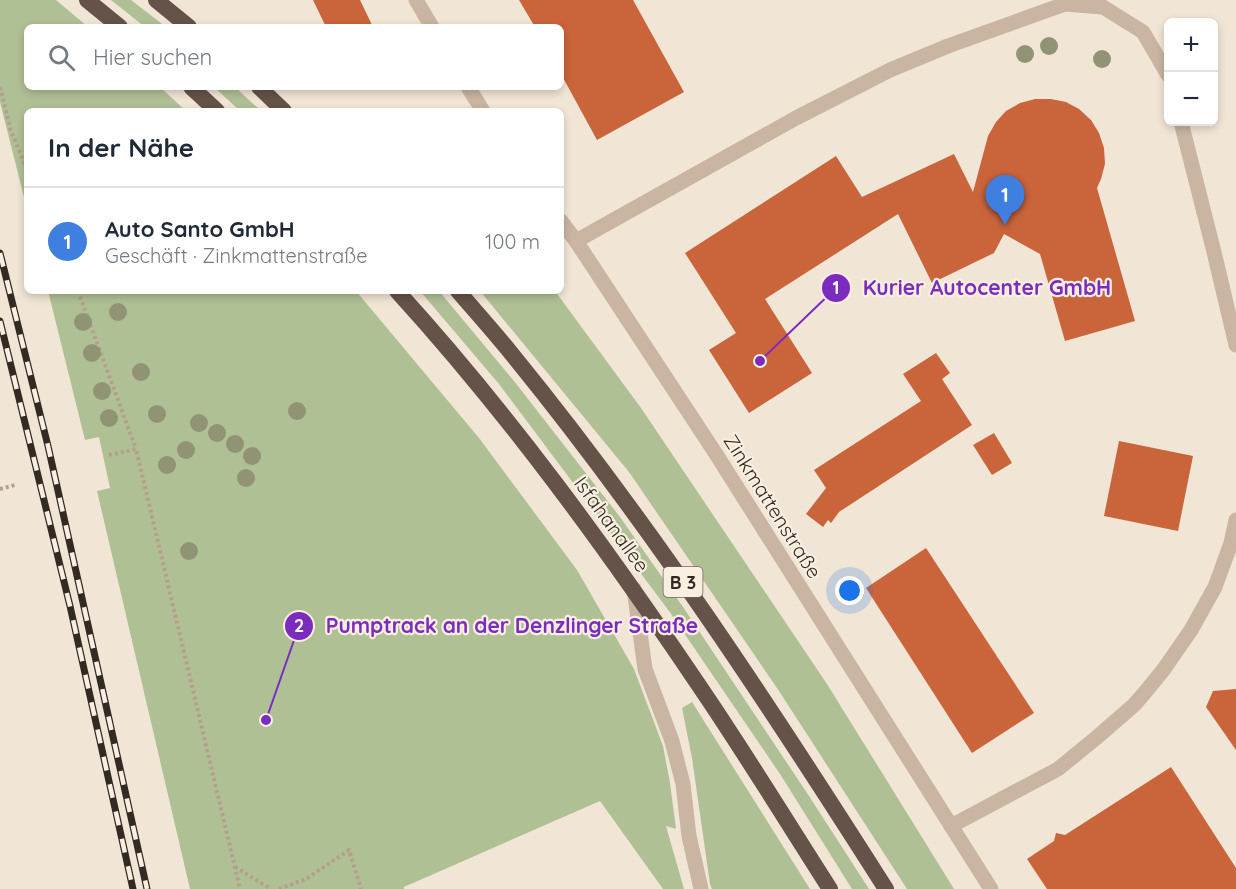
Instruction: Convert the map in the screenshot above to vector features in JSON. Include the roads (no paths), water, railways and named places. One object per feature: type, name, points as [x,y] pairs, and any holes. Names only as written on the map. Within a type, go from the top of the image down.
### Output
[{"type":"highway","points":[[87,0],[116,24]]},
{"type":"highway","points":[[156,0],[185,24]]},
{"type":"highway","points":[[194,90],[214,108]]},
{"type":"highway","points":[[262,90],[281,108]]},
{"type":"highway","name":"Isfahanallee","points":[[400,294],[513,426],[634,590],[702,689],[830,889]]},
{"type":"highway","name":"Isfahanallee","points":[[461,294],[511,352],[591,455],[696,599],[886,889]]},
{"type":"street","points":[[416,0],[430,24]]},
{"type":"street","points":[[576,241],[796,117],[890,70],[948,46],[1065,4],[1085,3],[1103,8],[1143,32],[1166,72]]},
{"type":"street","points":[[470,90],[481,108]]},
{"type":"street","points":[[1182,126],[1236,345]]},
{"type":"street","name":"Zinkmattenstraße","points":[[564,225],[716,454],[991,889]]},
{"type":"street","points":[[951,826],[1058,769],[1134,705],[1164,669],[1191,630],[1215,587],[1231,543],[1236,520]]},
{"type":"street","points":[[634,590],[645,669],[672,741],[683,784],[689,836],[701,889]]},
{"type":"railway","points":[[0,253],[48,446],[147,889]]},
{"type":"railway","points":[[0,321],[70,606],[133,889]]},
{"type":"place","name":"Auto Santo GmbH","points":[[1005,225]]},
{"type":"place","name":"Kurier Autocenter GmbH","points":[[760,361]]},
{"type":"place","name":"Pumptrack an der Denzlinger Straße","points":[[266,720]]}]
